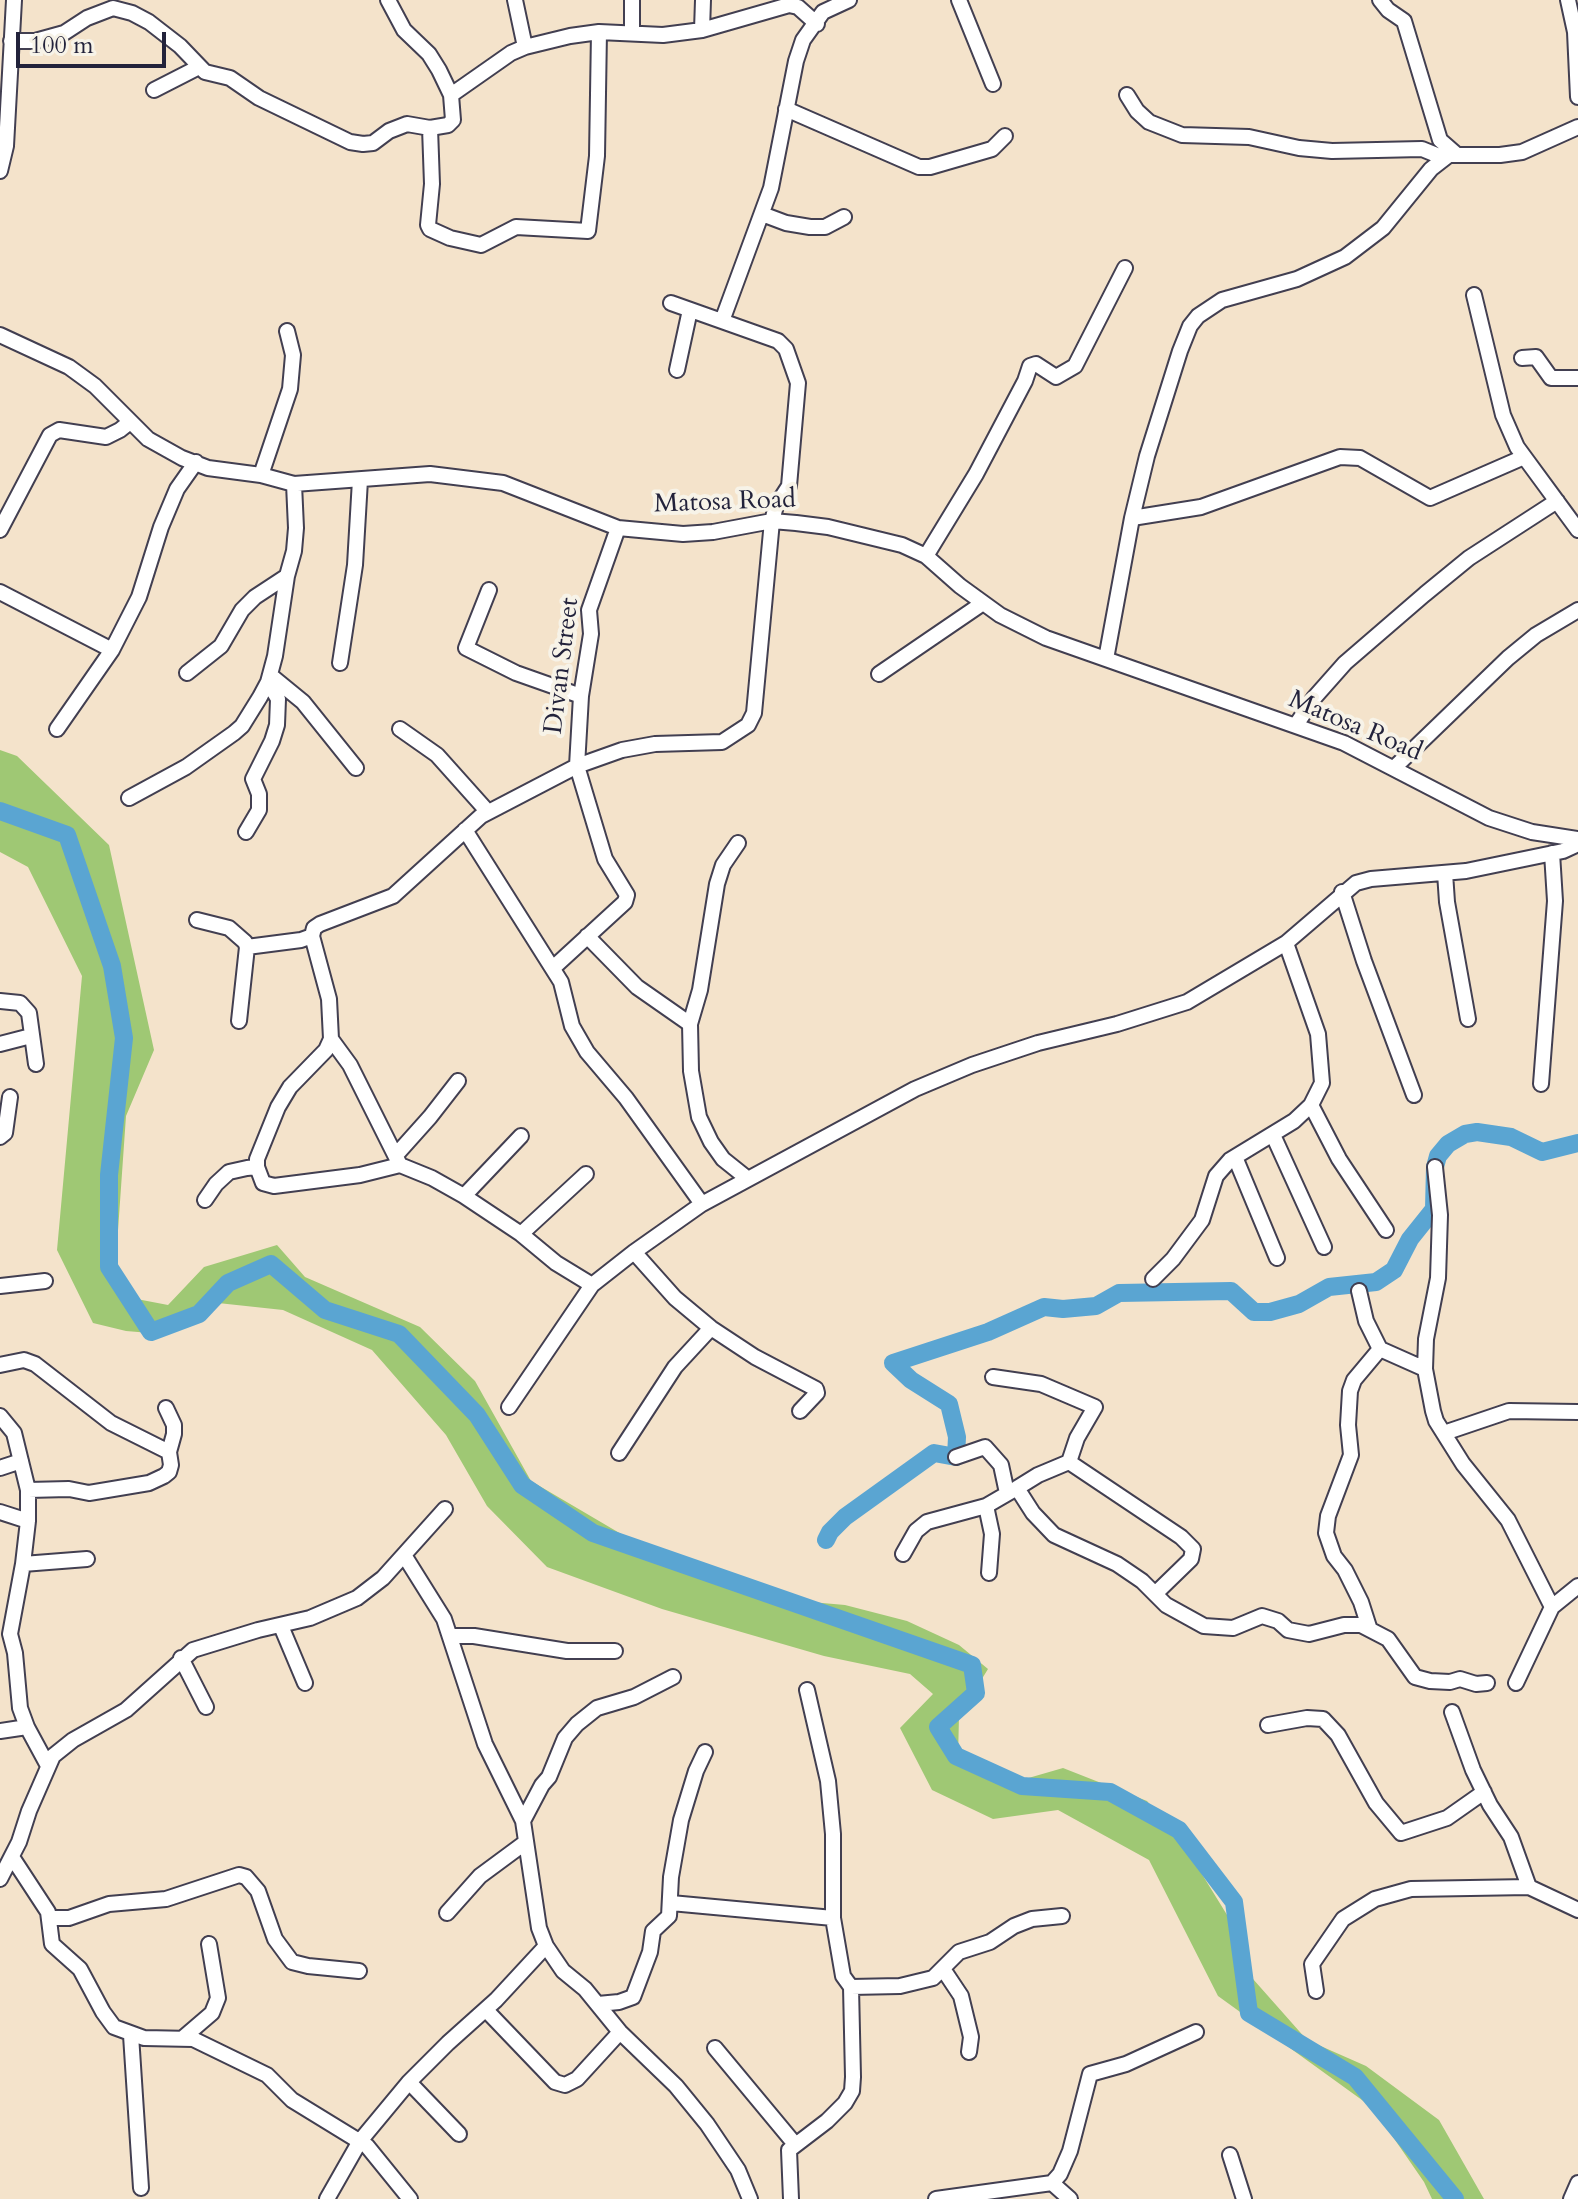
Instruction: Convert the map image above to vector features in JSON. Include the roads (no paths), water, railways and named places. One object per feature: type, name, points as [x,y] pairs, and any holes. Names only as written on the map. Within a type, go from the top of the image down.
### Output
[{"type":"street","points":[[0,171],[6,146],[14,0]]},
{"type":"street","points":[[11,41],[35,41],[64,33],[87,18],[113,8],[149,22],[180,46],[205,72],[230,78],[259,98],[350,142],[373,143],[389,131],[407,124],[430,128],[448,125],[453,120],[451,95],[434,62],[404,30],[388,0]]},
{"type":"street","points":[[515,0],[525,47]]},
{"type":"street","points":[[632,0],[632,32]]},
{"type":"street","points":[[702,30],[703,0]]},
{"type":"street","points":[[451,95],[511,53],[570,36],[599,32],[663,35],[702,30],[789,5],[818,12],[849,0]]},
{"type":"street","points":[[959,0],[993,84]]},
{"type":"street","points":[[1380,0],[1406,23],[1440,140],[1450,156]]},
{"type":"street","points":[[1568,0],[1575,32],[1578,97]]},
{"type":"street","points":[[722,321],[771,188],[796,61],[818,12]]},
{"type":"street","points":[[430,128],[430,229],[450,238],[481,245],[516,227],[588,231],[598,146],[599,32]]},
{"type":"street","points":[[154,90],[199,67]]},
{"type":"street","points":[[1127,95],[1149,122],[1182,135],[1249,137],[1299,148],[1332,151],[1422,149],[1450,156],[1500,155],[1522,152],[1578,127]]},
{"type":"street","points":[[786,109],[919,167],[930,167],[992,149],[1005,136]]},
{"type":"street","points":[[1106,659],[1132,518],[1147,456],[1190,326],[1198,316],[1222,300],[1297,279],[1345,257],[1383,228],[1431,169],[1450,156]]},
{"type":"street","points":[[762,214],[786,223],[810,227],[825,227],[844,217]]},
{"type":"street","points":[[926,556],[976,474],[1030,366],[1036,364],[1056,377],[1075,366],[1125,268]]},
{"type":"street","points":[[1474,295],[1503,415],[1524,457],[1577,527]]},
{"type":"street","points":[[458,1081],[398,1160],[360,1175],[274,1186],[263,1183],[257,1159],[278,1107],[290,1087],[326,1050],[331,1039],[329,999],[312,936],[314,928],[393,896],[488,812],[577,766],[622,750],[655,744],[722,742],[748,725],[754,713],[772,521],[776,506],[789,486],[798,383],[786,349],[778,341],[671,303]]},
{"type":"street","points":[[677,370],[690,310]]},
{"type":"street","points":[[261,475],[290,389],[293,355],[287,331]]},
{"type":"street","name":"Matosa Road","points":[[0,335],[69,367],[95,386],[148,439],[208,468],[261,475],[294,484],[430,474],[503,483],[618,528],[683,534],[772,521],[828,527],[902,545],[926,556],[1000,615],[1046,638],[1344,743],[1489,818],[1578,842]]},
{"type":"street","points":[[1522,358],[1536,357],[1551,378],[1578,378]]},
{"type":"street","points":[[0,530],[50,435],[59,430],[106,437],[130,422]]},
{"type":"street","points":[[1132,518],[1201,507],[1340,457],[1360,458],[1430,498],[1524,457]]},
{"type":"street","points":[[57,729],[112,650],[139,597],[172,500],[196,462]]},
{"type":"street","points":[[340,663],[355,565],[360,480]]},
{"type":"street","points":[[129,798],[186,767],[234,733],[242,726],[269,678],[294,551],[294,484]]},
{"type":"street","points":[[1296,725],[1314,698],[1345,663],[1425,594],[1469,558],[1557,501]]},
{"type":"street","name":"Divan Street","points":[[577,766],[581,696],[591,634],[589,610],[618,528]]},
{"type":"street","points":[[187,673],[221,646],[242,610],[255,597],[287,576]]},
{"type":"street","points":[[489,590],[466,648],[516,673],[581,696]]},
{"type":"street","points":[[0,592],[112,650]]},
{"type":"street","points":[[879,674],[983,603]]},
{"type":"street","points":[[1395,767],[1508,658],[1536,635],[1578,610]]},
{"type":"street","points":[[269,678],[303,702],[356,768]]},
{"type":"street","points":[[246,832],[259,810],[259,794],[253,779],[277,725],[278,699],[269,678]]},
{"type":"street","points":[[400,729],[437,755],[488,812]]},
{"type":"street","points":[[553,968],[625,902],[627,895],[605,859],[577,766]]},
{"type":"street","points":[[465,830],[561,982],[572,1026],[587,1052],[626,1098],[702,1204]]},
{"type":"street","points":[[509,1407],[592,1285],[634,1252],[702,1204],[927,1084],[1038,1043],[1117,1024],[1187,1002],[1286,943],[1356,883],[1466,871],[1552,853],[1578,842]]},
{"type":"street","points":[[738,843],[723,865],[717,884],[700,990],[690,1024],[691,1071],[699,1117],[711,1142],[723,1159],[748,1179]]},
{"type":"street","points":[[1541,1084],[1555,901],[1552,853]]},
{"type":"street","points":[[1445,873],[1447,902],[1468,1019]]},
{"type":"street","points":[[1342,892],[1414,1095]]},
{"type":"street","points":[[197,920],[229,928],[245,942],[239,1021]]},
{"type":"street","points":[[247,947],[312,936]]},
{"type":"street","points":[[587,936],[637,987],[690,1024]]},
{"type":"street","points":[[1153,1279],[1173,1259],[1202,1220],[1216,1176],[1235,1157],[1294,1121],[1311,1105],[1322,1083],[1318,1034],[1286,943]]},
{"type":"street","points":[[0,1001],[25,1006],[29,1013],[36,1064]]},
{"type":"street","points":[[0,1044],[31,1036]]},
{"type":"street","points":[[331,1039],[350,1065],[398,1160],[464,1196],[521,1234],[556,1263],[592,1285]]},
{"type":"street","points":[[0,1137],[5,1133],[10,1097]]},
{"type":"street","points":[[1311,1105],[1339,1159],[1386,1230]]},
{"type":"street","points":[[1273,1135],[1324,1247]]},
{"type":"street","points":[[464,1196],[521,1136]]},
{"type":"street","points":[[1235,1157],[1277,1258]]},
{"type":"street","points":[[205,1200],[229,1172],[257,1167]]},
{"type":"street","points":[[1435,1167],[1440,1215],[1438,1278],[1426,1339],[1425,1369],[1436,1421],[1463,1464],[1508,1520],[1552,1607]]},
{"type":"street","points":[[521,1234],[586,1174]]},
{"type":"street","points":[[634,1252],[675,1298],[711,1328],[755,1357],[816,1389],[817,1393],[800,1411]]},
{"type":"street","points":[[0,1286],[45,1281]]},
{"type":"street","points":[[1359,1291],[1366,1321],[1380,1349],[1425,1369]]},
{"type":"street","points":[[619,1453],[675,1367],[711,1328]]},
{"type":"street","points":[[1380,1349],[1354,1380],[1350,1391],[1348,1425],[1351,1455],[1328,1516],[1326,1533],[1334,1556],[1361,1602],[1369,1627],[1396,1649],[1415,1677],[1430,1681],[1460,1679],[1476,1684],[1487,1683]]},
{"type":"street","points":[[0,1365],[24,1360],[35,1364],[111,1423],[169,1452]]},
{"type":"street","points":[[903,1554],[916,1531],[927,1522],[986,1506],[1038,1475],[1069,1462],[1077,1438],[1095,1407],[1029,1381],[993,1377]]},
{"type":"street","points":[[28,1490],[69,1489],[89,1493],[149,1483],[169,1472],[174,1425],[166,1408]]},
{"type":"street","points":[[1444,1433],[1509,1411],[1578,1412]]},
{"type":"street","points":[[0,1416],[14,1433],[28,1490],[23,1564],[5,1634],[15,1653],[20,1708],[47,1764]]},
{"type":"street","points":[[956,1457],[985,1447],[1001,1465],[1012,1490],[1054,1535],[1117,1564],[1142,1581],[1179,1614],[1204,1626],[1233,1628],[1262,1616],[1278,1621],[1288,1630],[1309,1634],[1344,1625],[1369,1627]]},
{"type":"street","points":[[0,1468],[21,1461]]},
{"type":"street","points":[[1069,1462],[1162,1523],[1193,1549],[1191,1559],[1155,1594]]},
{"type":"street","points":[[986,1506],[992,1534],[989,1573]]},
{"type":"street","points":[[0,1879],[53,1756],[73,1740],[126,1710],[193,1650],[310,1618],[357,1598],[383,1578],[445,1509]]},
{"type":"street","points":[[0,1512],[28,1521]]},
{"type":"street","points":[[404,1555],[438,1607],[452,1636],[485,1744],[523,1821],[539,1928],[546,1946],[563,1971],[676,2086],[707,2124],[738,2170],[750,2199]]},
{"type":"street","points":[[23,1564],[87,1559]]},
{"type":"street","points":[[1516,1683],[1552,1607],[1578,1586]]},
{"type":"street","points":[[281,1626],[305,1683]]},
{"type":"street","points":[[452,1636],[474,1636],[567,1651],[615,1651]]},
{"type":"street","points":[[181,1658],[206,1707]]},
{"type":"street","points":[[523,1821],[549,1777],[565,1738],[577,1724],[597,1708],[634,1697],[673,1677]]},
{"type":"street","points":[[791,2199],[788,2155],[794,2143],[827,2121],[852,2091],[851,1987],[843,1976],[833,1918],[833,1834],[828,1781],[807,1690]]},
{"type":"street","points":[[1452,1712],[1473,1770],[1511,1837],[1529,1887]]},
{"type":"street","points":[[1268,1725],[1307,1718],[1323,1719],[1338,1735],[1376,1803],[1401,1833],[1447,1818],[1484,1792]]},
{"type":"street","points":[[0,1731],[27,1727]]},
{"type":"street","points":[[598,2004],[633,1997],[640,1985],[653,1931],[669,1916],[671,1877],[681,1820],[705,1752]]},
{"type":"street","points":[[447,1913],[480,1876],[526,1842]]},
{"type":"street","points":[[12,1857],[50,1918],[52,1944],[80,1969],[109,2022],[131,2035],[184,2037],[267,2075],[292,2100],[360,2141],[410,2199]]},
{"type":"street","points":[[50,1918],[69,1918],[109,1904],[166,1899],[239,1875],[246,1877],[258,1891],[275,1939],[292,1962],[359,1971]]},
{"type":"street","points":[[1316,1991],[1312,1964],[1343,1919],[1375,1899],[1411,1889],[1529,1887],[1578,1910]]},
{"type":"street","points":[[671,1903],[833,1918]]},
{"type":"street","points":[[851,1987],[900,1986],[933,1978],[959,1952],[990,1942],[1014,1926],[1032,1919],[1062,1916]]},
{"type":"street","points":[[184,2037],[212,2013],[218,1998],[209,1944]]},
{"type":"street","points":[[327,2199],[360,2141],[409,2082],[486,2010],[546,1946]]},
{"type":"street","points":[[943,1969],[961,1996],[971,2037],[969,2052]]},
{"type":"street","points":[[486,2010],[555,2082],[565,2085],[577,2079],[620,2032]]},
{"type":"street","points":[[940,2198],[1052,2183],[1060,2174],[1070,2151],[1090,2074],[1126,2064],[1196,2032]]},
{"type":"street","points":[[131,2035],[141,2188]]},
{"type":"street","points":[[715,2048],[794,2143]]},
{"type":"street","points":[[409,2082],[459,2134]]},
{"type":"street","points":[[1230,2155],[1244,2199]]},
{"type":"street","points":[[1052,2183],[1070,2199]]},
{"type":"street","points":[[1571,2199],[1578,2183]]},
{"type":"waterway","points":[[0,811],[67,835],[112,966],[124,1038],[109,1175],[109,1267],[151,1332],[199,1314],[228,1283],[271,1264],[325,1310],[399,1334],[477,1415],[522,1485],[593,1533],[972,1665],[976,1693],[938,1727],[956,1756],[1022,1786],[1110,1792],[1179,1830],[1234,1902],[1249,2013],[1355,2077],[1455,2199]]},
{"type":"waterway","points":[[826,1540],[845,1517],[934,1453],[956,1457],[957,1437],[949,1404],[911,1380],[893,1363],[988,1332],[1044,1307],[1096,1306],[1119,1293],[1231,1291],[1254,1312],[1270,1312],[1299,1304],[1329,1287],[1376,1282],[1394,1270],[1410,1239],[1434,1209],[1435,1167],[1438,1156],[1448,1144],[1465,1134],[1477,1132],[1511,1137],[1542,1152],[1578,1143]]}]
